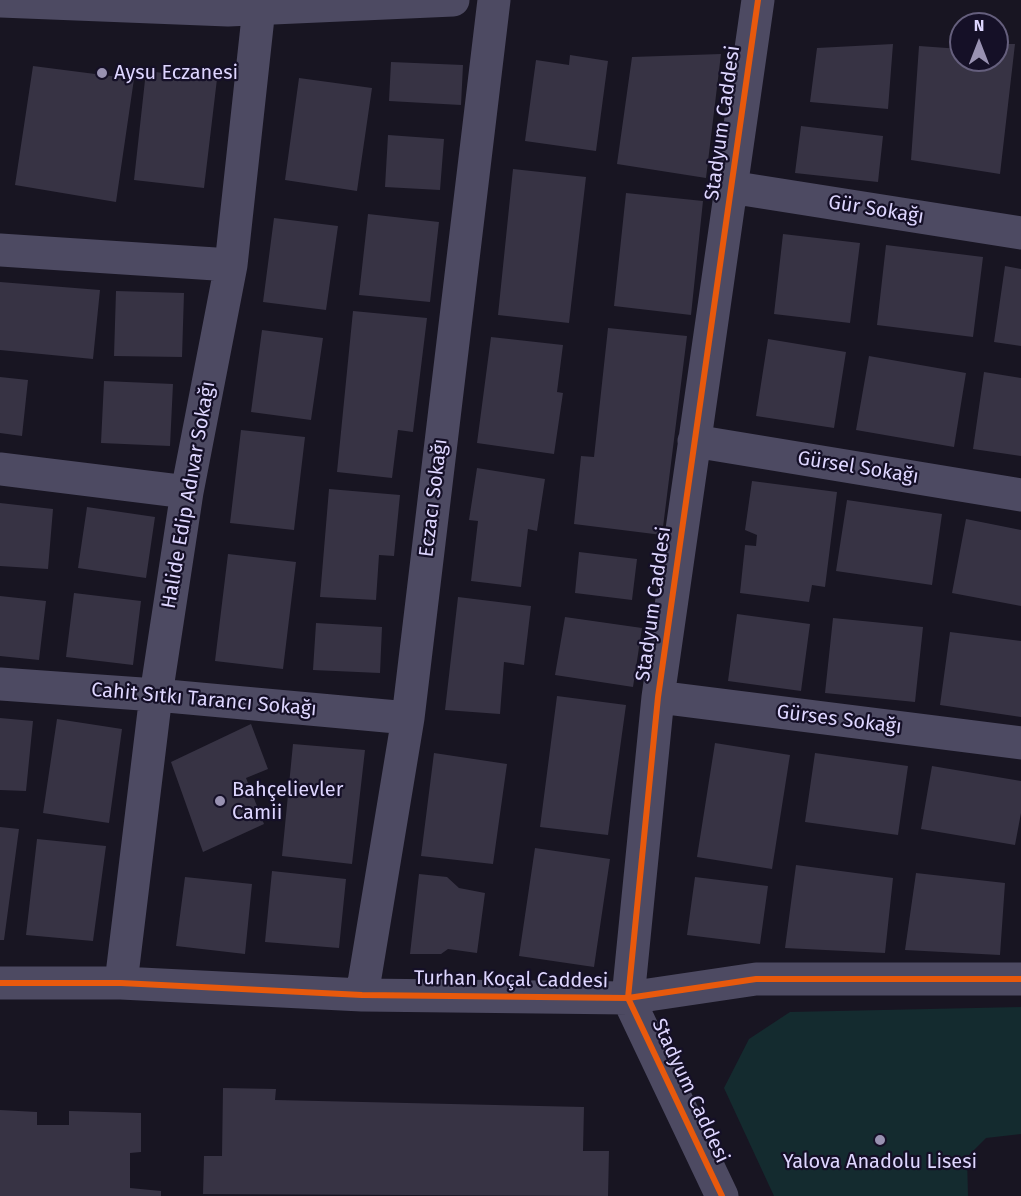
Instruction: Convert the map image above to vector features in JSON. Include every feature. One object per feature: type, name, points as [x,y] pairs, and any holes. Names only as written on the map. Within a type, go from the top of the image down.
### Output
[{"type":"street","points":[[0,1],[109,3],[228,10],[295,3],[453,0]]},
{"type":"street","name":"Eczacı Sokağı","points":[[362,994],[408,718],[494,0]]},
{"type":"street","name":"Stadyum Caddesi","points":[[722,1196],[628,998],[658,697],[758,0]]},
{"type":"street","name":"Halide Edip Adıvar Sokağı","points":[[121,983],[156,694],[187,492],[231,265],[259,8]]},
{"type":"street","name":"Gür Sokağı","points":[[730,187],[1021,234]]},
{"type":"street","points":[[0,249],[231,265]]},
{"type":"street","name":"Gürsel Sokağı","points":[[694,441],[1021,495]]},
{"type":"street","points":[[0,469],[187,492]]},
{"type":"street","name":"Cahit Sıtkı Tarancı Sokağı","points":[[0,684],[156,694],[408,718]]},
{"type":"street","name":"Gürses Sokağı","points":[[658,697],[1021,743]]},
{"type":"street","name":"Turhan Koçal Caddesi","points":[[0,983],[121,983],[362,994],[628,998],[756,979],[1021,980]]},
{"type":"green space","name":"Yalova Anadolu Lisesi","points":[[1021,1007],[1021,1134],[986,1138],[967,1157],[968,1196],[774,1196],[724,1088],[749,1039],[790,1012]]},
{"type":"building","points":[[893,44],[888,109],[810,102],[817,48]]},
{"type":"building","points":[[1009,44],[1015,44],[1000,174],[911,160],[919,46],[949,48],[949,72],[1009,72]]},
{"type":"building","points":[[721,54],[706,178],[617,164],[632,57]]},
{"type":"building","points":[[570,55],[608,61],[596,151],[525,141],[536,60],[569,65]]},
{"type":"building","points":[[391,62],[463,65],[461,105],[389,101]]},
{"type":"building","points":[[33,66],[134,79],[116,202],[15,185]]},
{"type":"building","points":[[146,71],[217,79],[204,188],[134,180]]},
{"type":"building","points":[[299,78],[372,88],[357,191],[285,180]]},
{"type":"building","points":[[801,126],[883,136],[878,182],[795,173]]},
{"type":"building","points":[[388,135],[444,139],[440,190],[385,187]]},
{"type":"building","points":[[513,169],[586,177],[569,323],[498,315]]},
{"type":"building","points":[[626,193],[703,201],[691,315],[614,306]]},
{"type":"building","points":[[368,214],[439,222],[430,302],[359,295]]},
{"type":"building","points":[[274,218],[338,226],[326,310],[263,302]]},
{"type":"building","points":[[783,234],[860,243],[850,323],[774,314]]},
{"type":"building","points":[[886,245],[983,257],[973,337],[877,325]]},
{"type":"building","points":[[1005,266],[1021,269],[1021,346],[994,342]]},
{"type":"building","points":[[0,282],[100,290],[93,359],[0,350]]},
{"type":"building","points":[[116,291],[184,293],[182,357],[114,356]]},
{"type":"building","points":[[353,311],[427,318],[413,432],[398,430],[392,478],[337,472]]},
{"type":"building","points":[[608,328],[687,336],[662,535],[574,524],[581,456],[594,457]]},
{"type":"building","points":[[262,330],[323,338],[311,420],[251,412]]},
{"type":"building","points":[[491,337],[563,345],[557,392],[563,393],[554,454],[477,443]]},
{"type":"building","points":[[768,339],[846,352],[834,428],[756,416]]},
{"type":"building","points":[[869,356],[966,373],[954,447],[856,430]]},
{"type":"building","points":[[984,372],[1021,378],[1021,456],[973,449]]},
{"type":"building","points":[[0,377],[28,380],[22,436],[0,433]]},
{"type":"building","points":[[104,381],[173,384],[170,446],[101,443]]},
{"type":"building","points":[[241,430],[305,437],[294,530],[230,523]]},
{"type":"building","points":[[477,468],[545,479],[537,531],[528,529],[521,587],[471,581],[478,521],[469,520]]},
{"type":"building","points":[[752,481],[837,492],[825,587],[812,585],[809,602],[740,593],[745,545],[756,546],[757,535],[745,530]]},
{"type":"building","points":[[329,489],[400,495],[394,556],[379,555],[376,600],[320,597]]},
{"type":"building","points":[[847,500],[942,514],[932,585],[836,571]]},
{"type":"building","points":[[0,503],[53,509],[48,569],[0,566]]},
{"type":"building","points":[[87,507],[155,517],[146,578],[78,568]]},
{"type":"building","points":[[966,519],[1021,530],[1021,606],[952,593]]},
{"type":"building","points":[[579,552],[637,559],[632,600],[575,593]]},
{"type":"building","points":[[228,554],[296,562],[283,669],[215,661]]},
{"type":"building","points":[[74,593],[141,601],[133,665],[66,657]]},
{"type":"building","points":[[0,596],[46,601],[39,660],[0,656]]},
{"type":"building","points":[[458,597],[531,606],[524,665],[504,662],[500,714],[445,710]]},
{"type":"building","points":[[737,614],[810,624],[801,691],[728,681]]},
{"type":"building","points":[[565,617],[642,628],[633,687],[555,675]]},
{"type":"building","points":[[833,618],[923,627],[915,702],[825,693]]},
{"type":"building","points":[[316,623],[382,627],[380,673],[313,670]]},
{"type":"building","points":[[950,632],[1021,641],[1021,717],[940,705]]},
{"type":"building","points":[[557,696],[626,705],[608,835],[540,827]]},
{"type":"building","points":[[0,718],[33,721],[26,791],[0,790]]},
{"type":"building","points":[[57,719],[122,729],[109,823],[43,813]]},
{"type":"building","name":"Bahçelievler Camii","points":[[251,724],[268,769],[246,778],[264,824],[203,852],[171,762]]},
{"type":"building","points":[[715,743],[790,755],[772,869],[697,857]]},
{"type":"building","points":[[293,744],[365,750],[352,864],[282,856]]},
{"type":"building","points":[[434,753],[507,764],[493,864],[421,856]]},
{"type":"building","points":[[815,753],[908,766],[898,835],[805,822]]},
{"type":"building","points":[[932,766],[1021,781],[1021,813],[1015,845],[921,829]]},
{"type":"building","points":[[0,827],[19,829],[4,940],[0,940]]},
{"type":"building","points":[[37,839],[106,846],[93,941],[26,935]]},
{"type":"building","points":[[535,848],[610,859],[594,967],[519,956]]},
{"type":"building","points":[[796,865],[893,878],[885,953],[785,948]]},
{"type":"building","points":[[272,871],[346,879],[339,948],[265,942]]},
{"type":"building","points":[[916,873],[1005,883],[1000,955],[905,950]]},
{"type":"building","points":[[419,874],[447,877],[459,888],[485,893],[477,953],[448,949],[441,954],[410,954]]},
{"type":"building","points":[[185,877],[252,884],[245,954],[176,946]]},
{"type":"building","points":[[695,877],[768,886],[760,944],[687,935]]},
{"type":"building","points":[[223,1088],[276,1089],[275,1100],[584,1107],[583,1151],[609,1151],[608,1196],[203,1194],[204,1156],[222,1156]]},
{"type":"building","points":[[0,1110],[37,1112],[37,1125],[69,1125],[69,1111],[141,1113],[141,1152],[130,1153],[130,1188],[161,1191],[161,1196],[0,1196]]},
{"type":"cycle path","points":[[722,1196],[628,998],[658,697],[758,0]]},
{"type":"cycle path","points":[[0,983],[121,983],[362,995],[628,998],[756,979],[1021,979]]},
{"type":"place","name":"Aysu Eczanesi","points":[[102,73]]},
{"type":"place","name":"Bahçelievler Camii","points":[[220,801]]},
{"type":"place","name":"Yalova Anadolu Lisesi","points":[[880,1140]]}]
